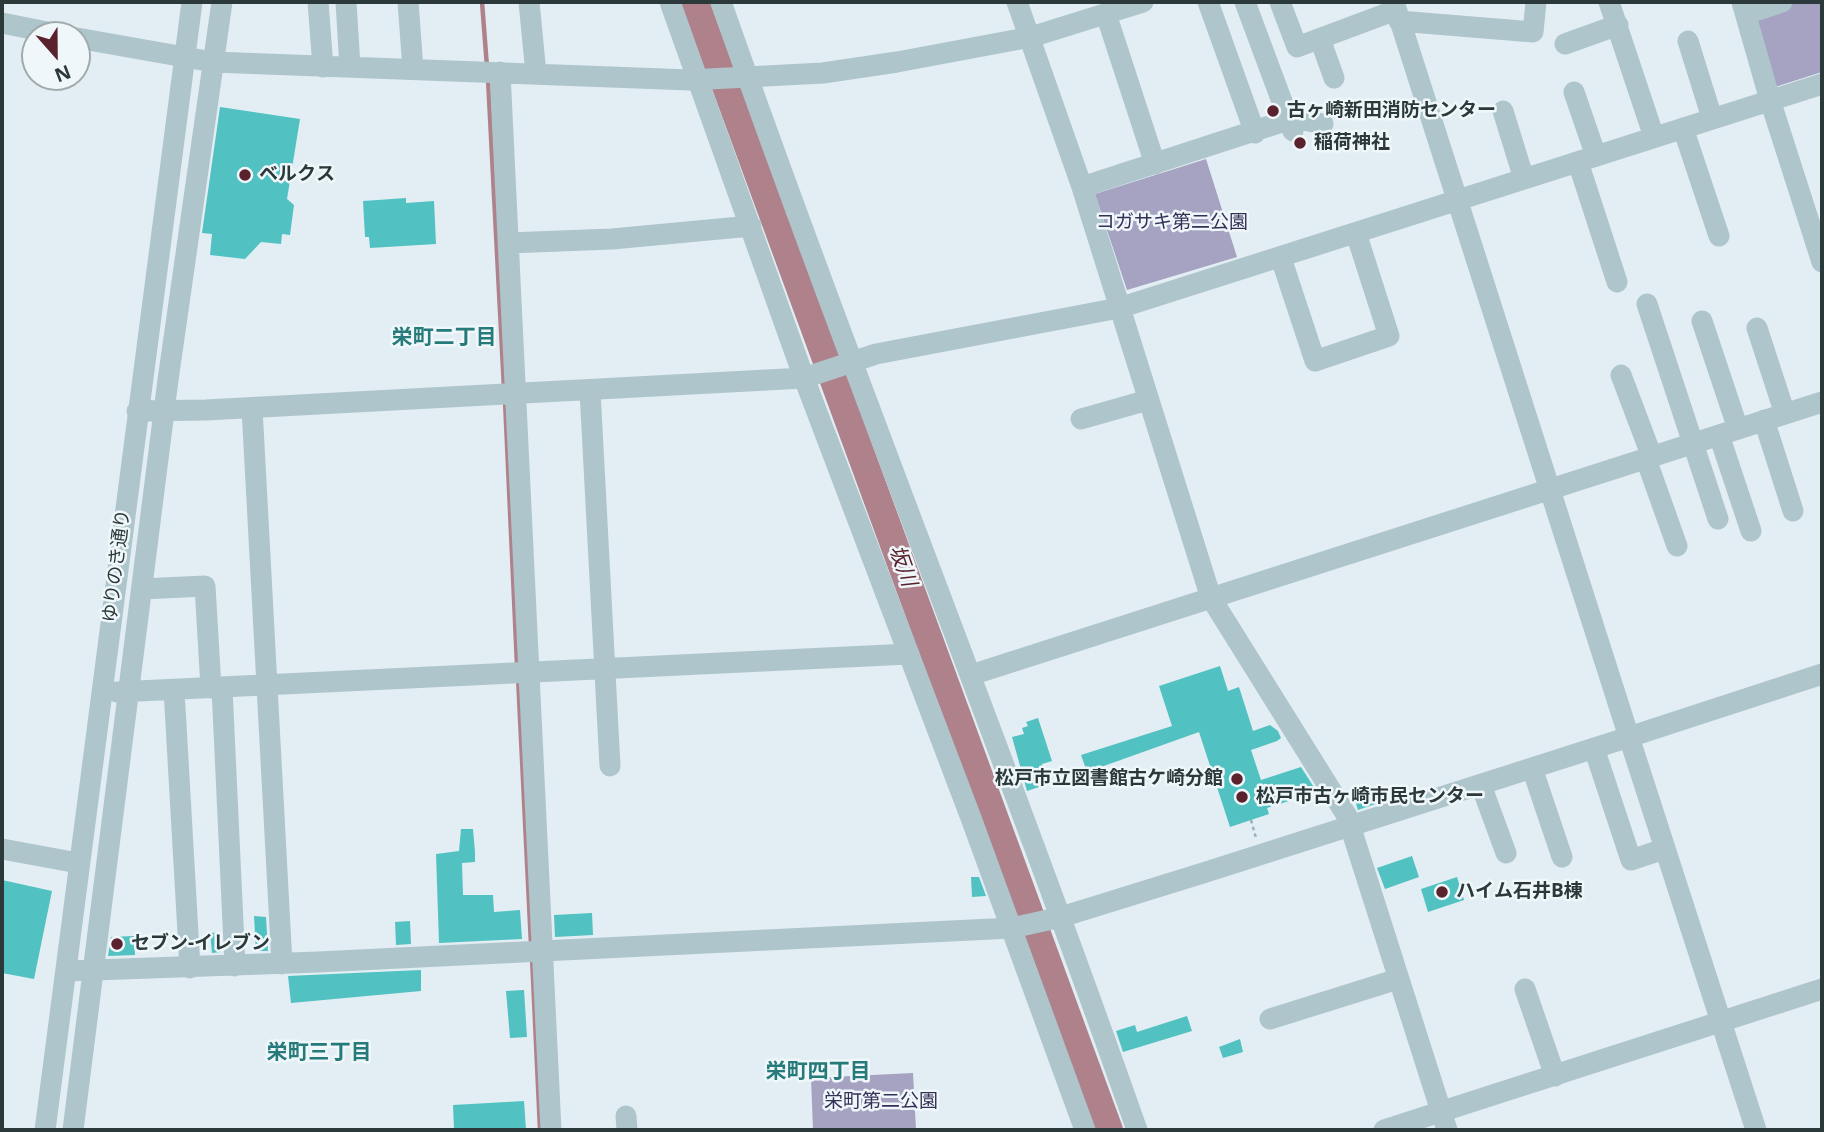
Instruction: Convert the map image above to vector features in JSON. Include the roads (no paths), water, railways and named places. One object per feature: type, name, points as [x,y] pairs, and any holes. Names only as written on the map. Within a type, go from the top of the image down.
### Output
[{"type":"street","name":"ゆりのき通り","points":[[45,1130],[192,2]]},
{"type":"street","points":[[73,1130],[165,411],[222,2]]},
{"type":"street","points":[[318,2],[323,67]]},
{"type":"street","points":[[346,2],[350,67]]},
{"type":"street","points":[[408,2],[413,69]]},
{"type":"street","points":[[529,2],[536,74]]},
{"type":"street","points":[[670,2],[701,78],[804,378],[1015,927],[1085,1130]]},
{"type":"street","points":[[721,2],[744,76],[971,676],[1137,1130]]},
{"type":"street","points":[[1017,2],[1082,187],[1211,598],[1351,826],[1444,1121]]},
{"type":"street","points":[[91,41],[213,62],[701,78],[823,73],[1031,37],[1143,2]]},
{"type":"street","points":[[1208,2],[1255,133]]},
{"type":"street","points":[[1245,2],[1292,123]]},
{"type":"street","points":[[1280,2],[1297,47],[1397,11],[1533,32],[1536,2]]},
{"type":"street","points":[[1609,2],[1654,137]]},
{"type":"street","points":[[1782,2],[1744,8],[1770,100],[1822,262]]},
{"type":"street","points":[[1397,11],[1756,1130]]},
{"type":"street","points":[[1106,14],[1155,164]]},
{"type":"street","points":[[2,23],[21,27]]},
{"type":"street","points":[[1565,44],[1618,25]]},
{"type":"street","points":[[1320,39],[1334,78]]},
{"type":"street","points":[[1688,41],[1712,118]]},
{"type":"street","points":[[491,72],[508,243],[509,394],[535,951],[551,1130]]},
{"type":"street","points":[[137,411],[252,408],[804,378],[852,361],[1119,308],[1822,84]]},
{"type":"street","points":[[1574,92],[1587,159],[1617,282]]},
{"type":"street","points":[[1503,111],[1524,179]]},
{"type":"street","points":[[1082,187],[1292,123],[1323,124]]},
{"type":"street","points":[[1683,128],[1719,236]]},
{"type":"street","points":[[508,243],[624,239],[751,226]]},
{"type":"street","points":[[1281,258],[1315,361],[1388,335],[1356,233]]},
{"type":"street","points":[[1647,304],[1718,519]]},
{"type":"street","points":[[1702,321],[1751,531]]},
{"type":"street","points":[[1757,328],[1785,414]]},
{"type":"street","points":[[1621,374],[1677,546]]},
{"type":"street","points":[[590,391],[610,766]]},
{"type":"street","points":[[1082,419],[1148,400]]},
{"type":"street","points":[[252,408],[282,964]]},
{"type":"street","points":[[971,676],[1785,414],[1820,408]]},
{"type":"street","points":[[1763,421],[1793,511]]},
{"type":"street","points":[[142,589],[205,586],[216,688],[235,966]]},
{"type":"street","points":[[101,691],[129,693],[909,654]]},
{"type":"street","points":[[66,971],[282,964],[1015,927],[1057,917],[1351,826],[1822,674]]},
{"type":"street","points":[[174,690],[190,968]]},
{"type":"street","points":[[1594,748],[1631,860],[1664,849]]},
{"type":"street","points":[[1532,768],[1562,858]]},
{"type":"street","points":[[1481,785],[1506,853]]},
{"type":"street","points":[[2,849],[78,863]]},
{"type":"street","points":[[1269,1019],[1398,978]]},
{"type":"street","points":[[1525,989],[1555,1076]]},
{"type":"street","points":[[1384,1130],[1444,1121],[1555,1076],[1822,989]]},
{"type":"waterway","points":[[482,2],[487,67]]},
{"type":"waterway","name":"坂川","points":[[695,2],[1109,1130]]},
{"type":"waterway","points":[[488,79],[504,389]]},
{"type":"waterway","points":[[505,401],[517,665]]},
{"type":"waterway","points":[[518,677],[531,945]]},
{"type":"waterway","points":[[532,957],[540,1130]]},
{"type":"place","name":"古ヶ崎新田消防センター","points":[[1273,111]]},
{"type":"place","name":"稲荷神社","points":[[1300,143]]},
{"type":"place","name":"ベルクス","points":[[245,175]]},
{"type":"place","name":"松戸市立図書館古ケ崎分館","points":[[1237,779]]},
{"type":"place","name":"松戸市古ヶ崎市民センター","points":[[1242,797]]},
{"type":"place","name":"ハイム石井B棟","points":[[1442,892]]},
{"type":"place","name":"セブン-イレブン","points":[[117,944]]},
{"type":"district","name":"栄町二丁目","points":[[444,338]]},
{"type":"district","name":"栄町三丁目","points":[[319,1053]]},
{"type":"district","name":"栄町四丁目","points":[[818,1072]]},
{"type":"park label","name":"コガサキ第二公園","points":[[1172,223]]},
{"type":"park label","name":"栄町第二公園","points":[[881,1102]]}]
